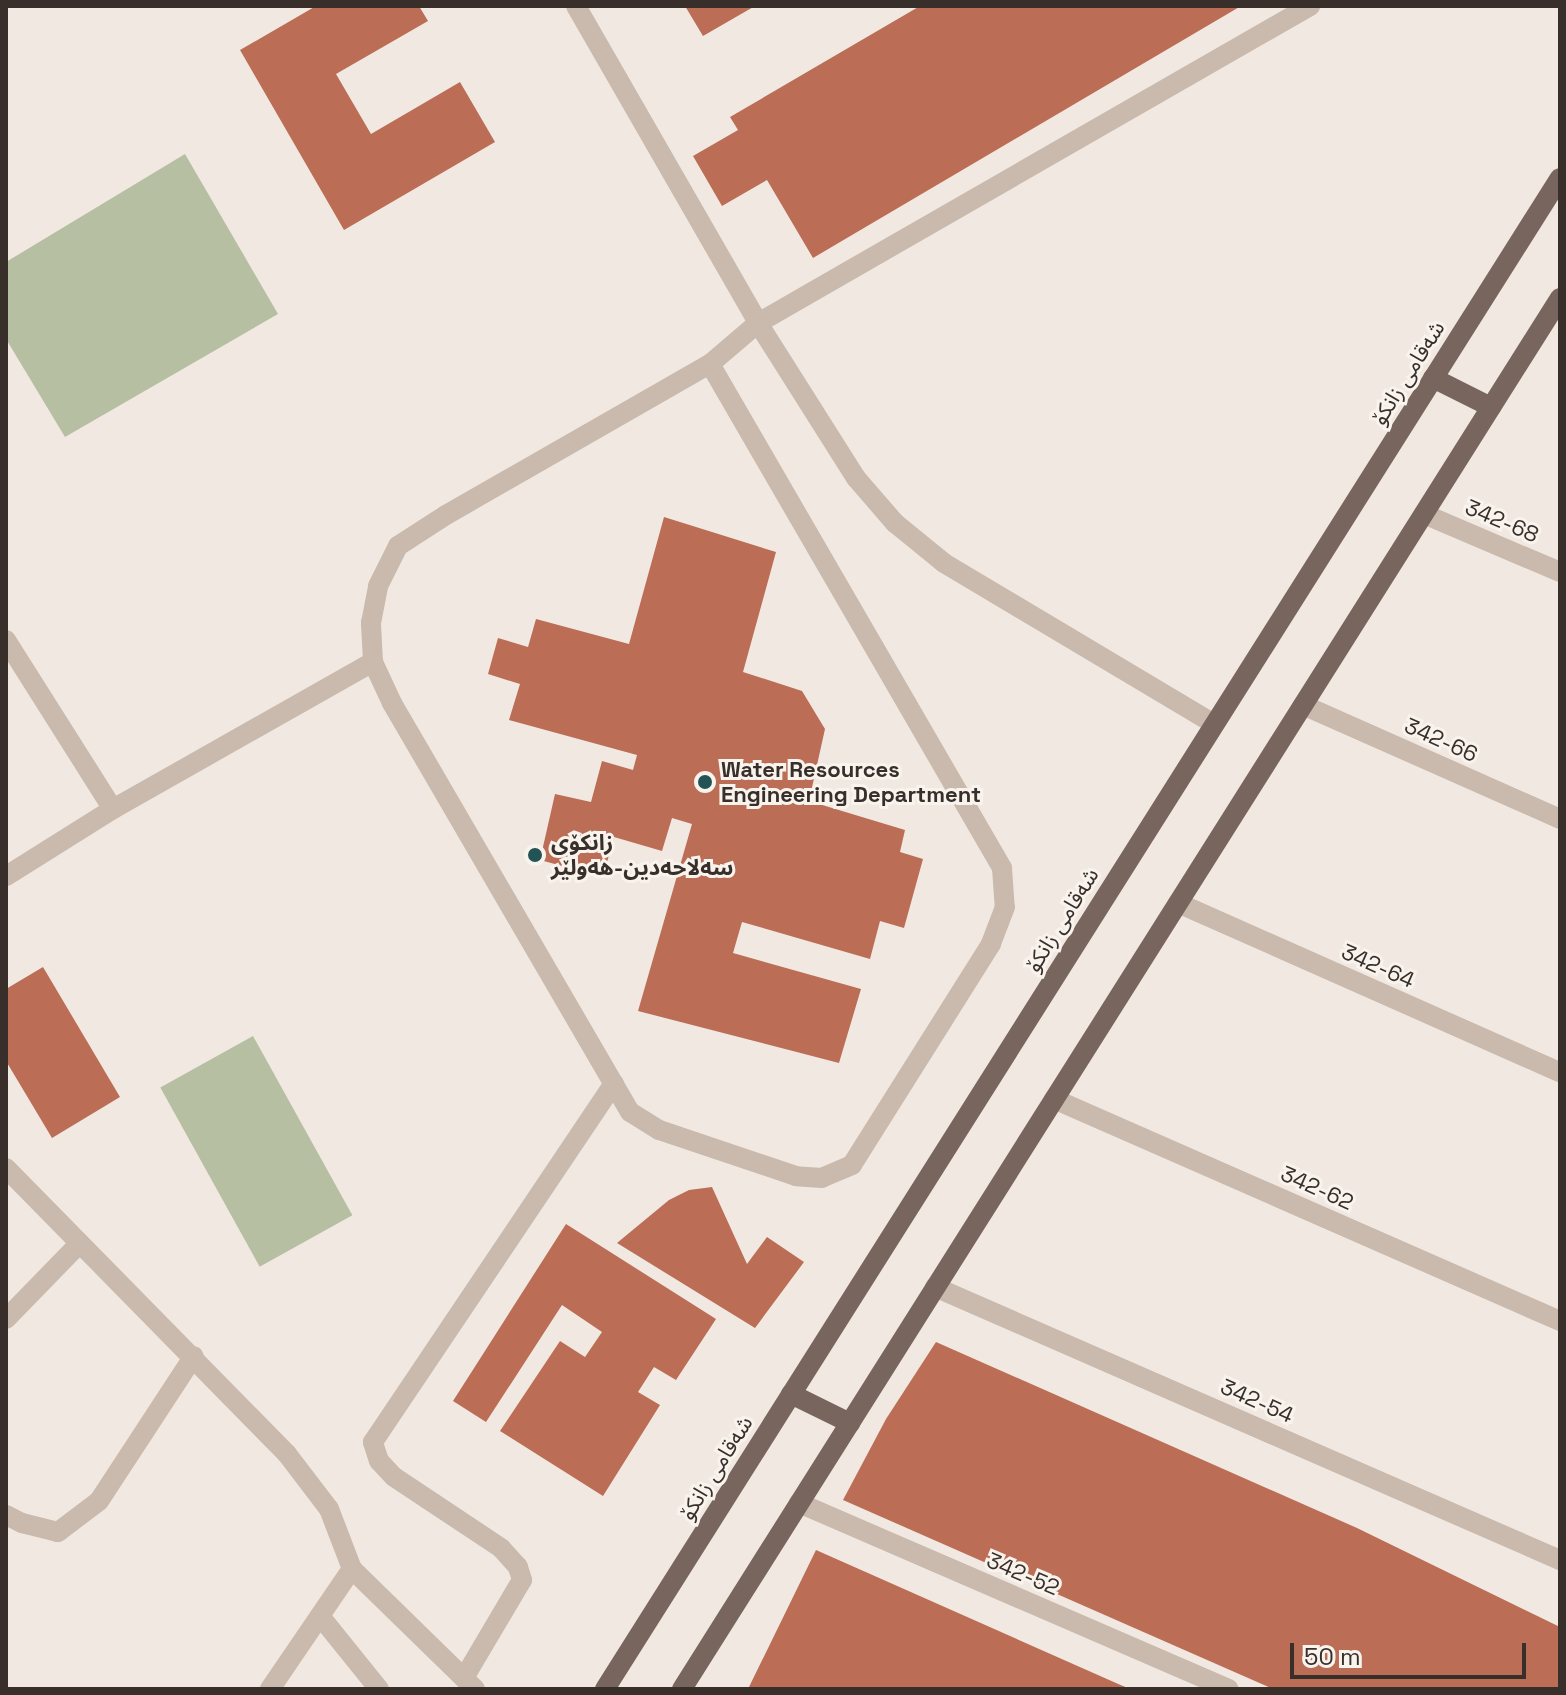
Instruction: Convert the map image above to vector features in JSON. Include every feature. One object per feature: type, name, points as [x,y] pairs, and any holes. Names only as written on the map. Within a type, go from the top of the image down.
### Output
[{"type":"main road","name":"شەقامی زانکۆ","points":[[605,1689],[1560,178]]},
{"type":"main road","points":[[682,1689],[1491,407],[1554,321],[1560,298]]},
{"type":"main road","points":[[1433,378],[1491,407]]},
{"type":"main road","points":[[791,1394],[850,1423]]},
{"type":"street","points":[[576,6],[758,323],[856,478],[895,523],[944,563],[1214,724]]},
{"type":"street","points":[[710,364],[977,820],[1002,868],[1005,907],[991,944],[852,1165],[822,1178],[796,1176],[659,1130],[630,1112],[399,716],[373,662],[371,623],[378,586],[398,546],[710,364],[758,323],[1310,6]]},
{"type":"street","name":"342-68","points":[[1424,514],[1560,572]]},
{"type":"street","points":[[6,640],[113,809]]},
{"type":"street","points":[[6,876],[113,809],[373,662]]},
{"type":"street","name":"342-66","points":[[1303,705],[1560,819]]},
{"type":"street","name":"342-64","points":[[1178,903],[1560,1072]]},
{"type":"street","points":[[6,1168],[287,1454],[329,1509],[352,1569],[469,1684],[522,1580],[518,1567],[501,1548],[394,1477],[379,1461],[373,1442],[614,1084]]},
{"type":"street","name":"342-62","points":[[1054,1099],[1560,1321]]},
{"type":"street","points":[[6,1319],[79,1244]]},
{"type":"street","name":"342-54","points":[[935,1287],[1560,1560]]},
{"type":"street","points":[[6,1515],[22,1523],[58,1532],[99,1501],[194,1356]]},
{"type":"street","name":"342-52","points":[[799,1503],[1228,1689]]},
{"type":"street","points":[[270,1689],[352,1569]]},
{"type":"street","points":[[320,1616],[379,1689]]},
{"type":"green space","points":[[185,154],[278,314],[65,437],[6,339],[6,262]]},
{"type":"green space","points":[[253,1036],[352,1215],[260,1267],[160,1087]]},
{"type":"building","points":[[316,6],[419,6],[428,21],[336,74],[371,134],[460,82],[495,142],[344,230],[240,50]]},
{"type":"building","points":[[685,6],[755,6],[703,36]]},
{"type":"building","points":[[920,6],[1241,6],[813,258],[767,180],[722,206],[693,156],[738,130],[730,117]]},
{"type":"building","name":"Water Resources Engineering Department","points":[[664,517],[776,552],[743,672],[802,691],[825,729],[809,801],[905,830],[900,852],[923,859],[904,928],[880,921],[870,959],[742,922],[733,953],[861,989],[839,1063],[638,1011],[692,824],[672,818],[662,851],[614,837],[603,877],[540,860],[555,794],[591,802],[602,761],[633,770],[637,755],[509,720],[520,684],[488,674],[498,638],[528,647],[536,619],[629,644]]},
{"type":"building","points":[[43,967],[120,1097],[52,1138],[6,1061],[6,989]]},
{"type":"building","points":[[712,1187],[747,1264],[767,1237],[804,1262],[755,1328],[617,1243],[669,1200],[689,1190]]},
{"type":"building","points":[[566,1224],[716,1319],[676,1380],[654,1367],[638,1392],[660,1405],[603,1496],[500,1431],[560,1341],[585,1357],[602,1332],[562,1305],[486,1422],[453,1401]]},
{"type":"building","points":[[936,1342],[1357,1528],[1560,1627],[1560,1689],[1273,1689],[843,1500],[886,1419]]},
{"type":"building","points":[[816,1550],[1116,1683],[1130,1689],[748,1689]]},
{"type":"place","name":"Water Resources Engineering Department","points":[[705,782]]},
{"type":"place","name":"زانکۆی سەلاحەدین-هەولێر","points":[[535,855]]}]
